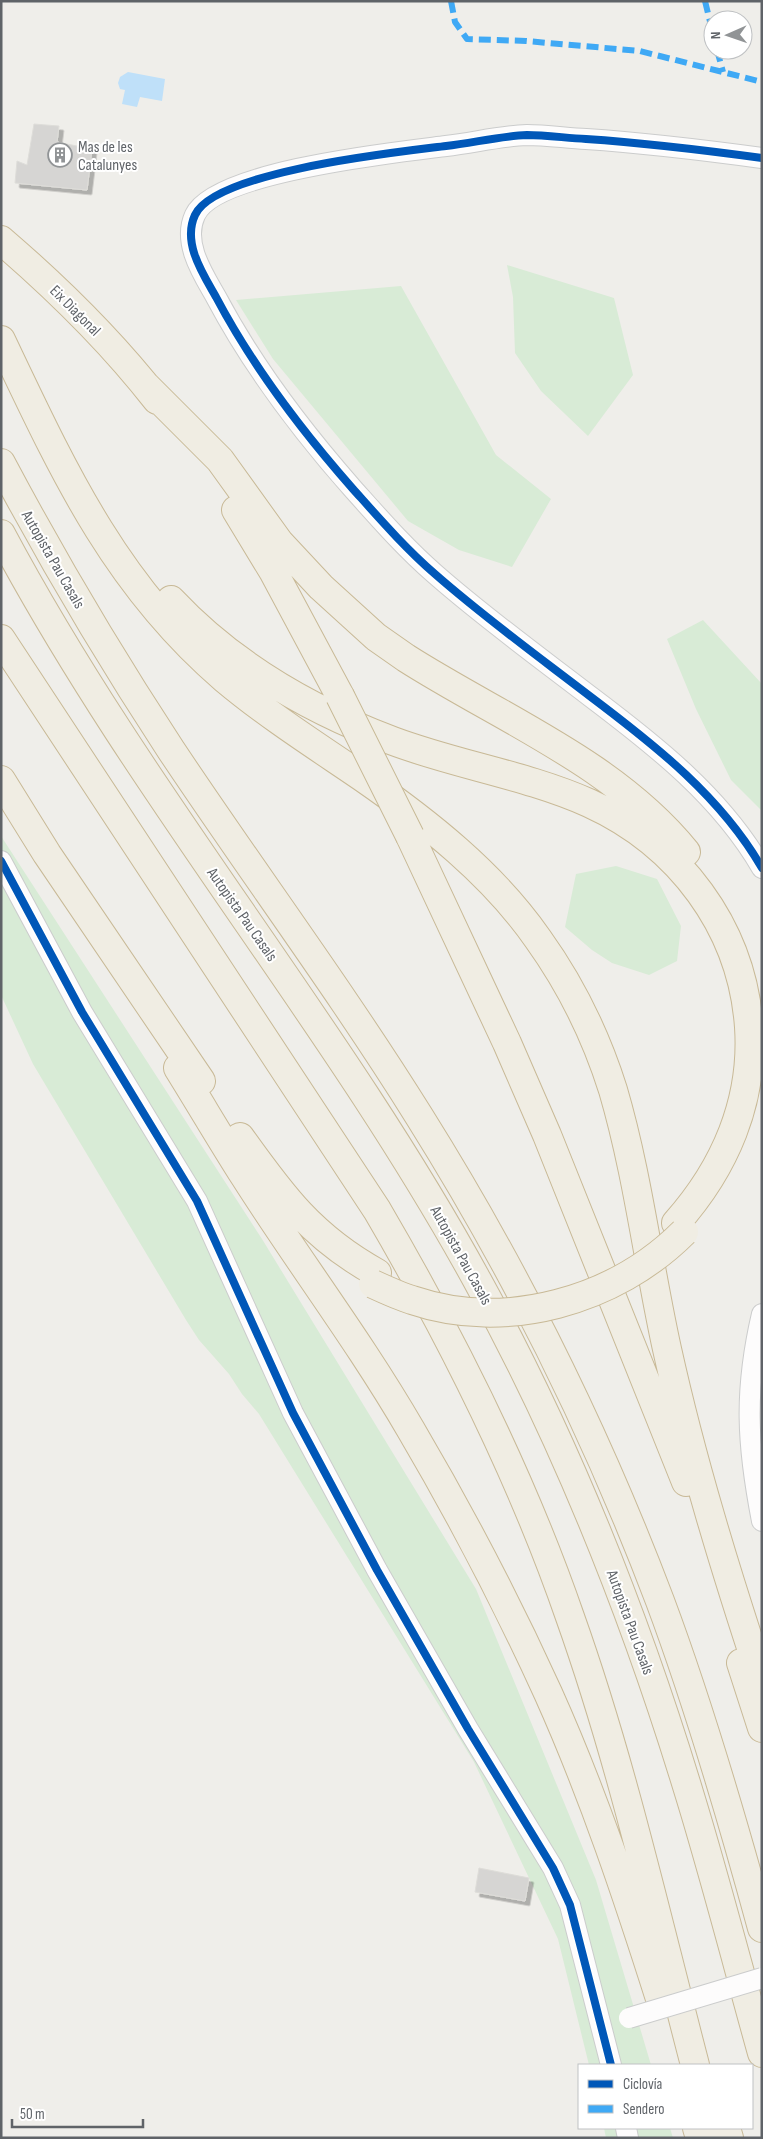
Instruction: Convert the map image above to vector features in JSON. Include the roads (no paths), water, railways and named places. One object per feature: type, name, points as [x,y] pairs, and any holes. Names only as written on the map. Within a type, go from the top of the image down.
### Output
[{"type":"highway","name":"Eix Diagonal","points":[[1,240],[56,289],[101,334],[146,386]]},
{"type":"highway","points":[[1,332],[26,372],[76,471],[112,528],[136,560],[178,608],[226,651],[276,685],[310,705],[392,741],[532,783],[603,810],[654,842],[697,886],[712,908],[725,933],[741,977],[748,1015],[749,1072],[743,1104],[722,1158],[680,1227]]},
{"type":"highway","points":[[1,340],[61,466],[95,525],[125,569],[171,626],[210,665],[262,709],[365,779],[465,858],[513,907],[538,938],[561,974],[591,1033],[614,1096],[632,1170],[670,1363],[693,1455],[724,1557],[730,1584],[762,1682]]},
{"type":"highway","points":[[146,386],[183,434],[240,516],[273,572],[340,696],[410,836],[472,967],[547,1135],[622,1317],[681,1471],[696,1502],[715,1560],[730,1584]]},
{"type":"highway","points":[[1,807],[256,1180],[293,1225],[317,1248],[347,1270],[451,1297],[492,1300],[534,1297],[574,1287],[617,1268],[680,1227],[716,1192],[732,1164],[745,1136],[754,1106],[760,1074],[762,1045],[755,983],[746,954],[736,927],[707,879],[674,837],[656,819],[607,778],[406,658],[346,612],[320,588],[280,542],[220,460],[146,386]]},
{"type":"highway","name":"Autopista Pau Casals","points":[[1,463],[76,597],[127,682],[419,1115],[517,1284],[591,1436],[660,1601],[690,1685],[762,1928]]},
{"type":"highway","name":"Autopista Pau Casals","points":[[1,534],[96,695],[195,844],[326,1034],[395,1142],[479,1283],[523,1369],[564,1457],[599,1539],[643,1652],[690,1796],[762,2053]]},
{"type":"highway","points":[[1,639],[377,1210],[434,1310],[496,1434],[548,1556],[571,1618],[597,1699],[695,2064]]},
{"type":"highway","points":[[1,780],[47,854],[265,1172],[302,1217],[325,1239],[375,1278]]},
{"type":"highway","points":[[178,1068],[245,1177],[339,1315],[409,1427],[468,1532],[511,1615],[549,1695],[611,1850],[679,2064]]},
{"type":"highway","points":[[681,1471],[688,1504],[762,1728]]},
{"type":"highway","points":[[625,1798],[688,1982],[710,2064]]},
{"type":"street","points":[[762,158],[640,143],[526,135],[331,161],[272,176],[225,190],[205,202],[195,214],[191,228],[192,246],[199,265],[237,336],[317,447],[381,521],[433,572],[494,623],[658,747],[726,815],[750,847],[762,868]]},
{"type":"street","points":[[1,861],[82,1012],[197,1201],[293,1413],[377,1570],[468,1729],[553,1868],[570,1905],[611,2064]]},
{"type":"street","points":[[762,1314],[752,1353],[748,1435],[752,1473],[762,1521]]},
{"type":"street","points":[[601,2026],[762,1978]]},
{"type":"water","points":[[128,72],[165,79],[162,101],[140,97],[137,107],[122,104],[125,90],[120,89],[118,83],[120,77]]},
{"type":"place","name":"Mas de les Catalunyes","points":[[60,155]]}]
